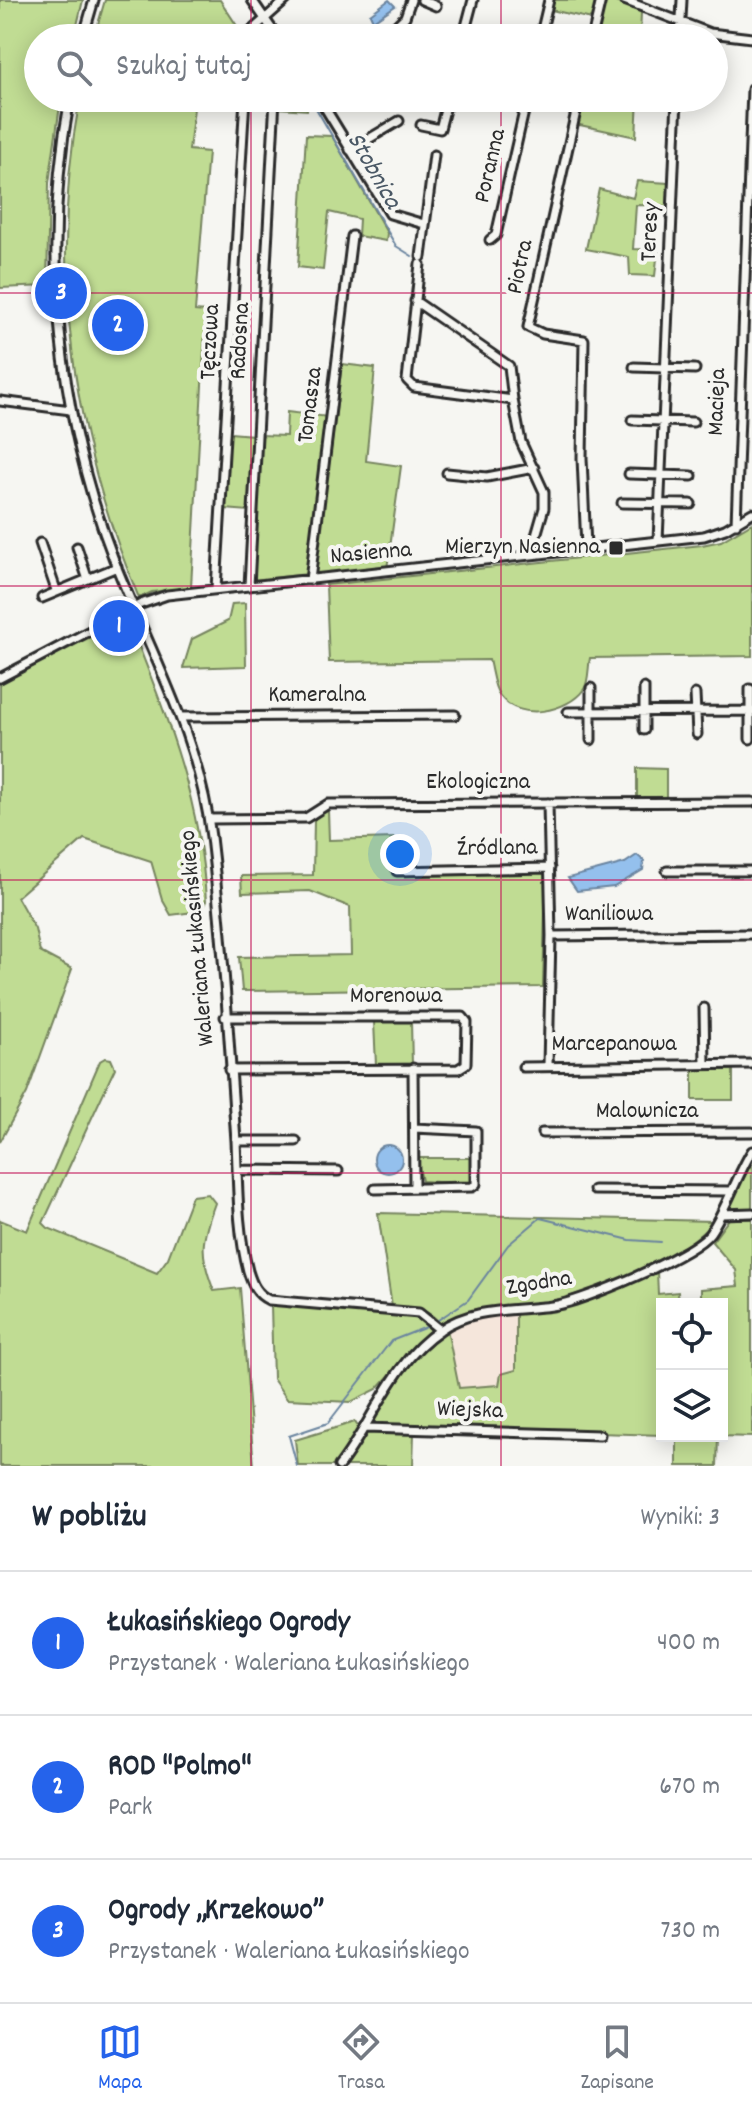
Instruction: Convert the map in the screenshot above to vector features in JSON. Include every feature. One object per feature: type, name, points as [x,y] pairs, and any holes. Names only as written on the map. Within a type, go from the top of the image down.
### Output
[{"type":"street","points":[[87,24],[94,0]]},
{"type":"street","points":[[252,0],[269,24]]},
{"type":"street","points":[[259,24],[286,0]]},
{"type":"street","points":[[398,24],[405,17],[411,0]]},
{"type":"street","points":[[422,0],[436,6]]},
{"type":"street","points":[[467,24],[473,0]]},
{"type":"street","points":[[543,24],[549,0]]},
{"type":"street","points":[[595,24],[601,0]]},
{"type":"street","points":[[624,0],[685,24]]},
{"type":"street","points":[[682,0],[682,23]]},
{"type":"street","points":[[728,36],[752,38]]},
{"type":"street","name":"Macieja","points":[[736,524],[752,89]]},
{"type":"street","name":"Waleriana Łukasińskiego","points":[[68,112],[59,175],[56,248],[60,335],[71,410],[91,492],[130,610],[180,717],[200,773],[209,819],[246,1263],[260,1295],[276,1301],[419,1313],[440,1330]]},
{"type":"street","name":"Tęczowa","points":[[216,589],[244,112]]},
{"type":"street","name":"Radosna","points":[[249,586],[274,112]]},
{"type":"street","points":[[327,112],[390,214],[424,224]]},
{"type":"street","points":[[421,125],[440,129],[444,112]]},
{"type":"street","name":"Poranna","points":[[490,240],[496,235],[524,112]]},
{"type":"street","name":"Piotra","points":[[576,112],[528,327],[543,334],[584,340],[582,458],[586,547]]},
{"type":"street","name":"Teresy","points":[[658,541],[676,112]]},
{"type":"street","points":[[350,150],[399,121]]},
{"type":"street","points":[[434,155],[407,380],[414,387],[513,400]]},
{"type":"street","name":"Tomasza","points":[[310,580],[352,236]]},
{"type":"street","points":[[415,301],[509,366],[521,442],[545,501],[531,553]]},
{"type":"street","points":[[634,367],[695,369]]},
{"type":"street","points":[[0,401],[71,410]]},
{"type":"street","points":[[632,420],[693,422]]},
{"type":"street","points":[[447,473],[487,477],[534,468]]},
{"type":"street","points":[[629,474],[692,476]]},
{"type":"street","points":[[622,503],[691,504]]},
{"type":"street","name":"Nasienna","points":[[130,610],[163,596],[216,589],[435,568],[531,553],[709,535],[736,524],[752,513]]},
{"type":"street","points":[[40,543],[56,590]]},
{"type":"street","points":[[77,547],[87,577]]},
{"type":"street","points":[[42,598],[117,567]]},
{"type":"street","points":[[0,678],[130,610]]},
{"type":"street","points":[[591,688],[591,740]]},
{"type":"street","points":[[644,688],[644,730]]},
{"type":"street","points":[[750,689],[750,739]]},
{"type":"street","points":[[695,694],[697,734]]},
{"type":"street","points":[[568,712],[751,711]]},
{"type":"street","name":"Kameralna","points":[[180,717],[455,715]]},
{"type":"street","name":"Ekologiczna","points":[[209,819],[306,818],[328,804],[752,802]]},
{"type":"street","name":"Waniliowa","points":[[548,803],[551,936],[752,934]]},
{"type":"street","name":"Źródlana","points":[[397,871],[550,868]]},
{"type":"street","points":[[667,871],[752,871]]},
{"type":"street","points":[[548,1065],[551,936]]},
{"type":"street","name":"Marcepanowa","points":[[704,1008],[705,1064]]},
{"type":"street","name":"Morenowa","points":[[225,1017],[466,1019],[466,1064],[463,1068],[229,1070]]},
{"type":"street","name":"Marcepanowa","points":[[523,1067],[752,1064]]},
{"type":"street","points":[[413,1068],[414,1186]]},
{"type":"street","points":[[375,1189],[472,1187],[479,1180],[476,1131],[414,1128]]},
{"type":"street","name":"Malownicza","points":[[542,1133],[752,1132]]},
{"type":"street","points":[[236,1141],[296,1141]]},
{"type":"street","name":"Zgodna","points":[[339,1466],[407,1361],[440,1330],[457,1321],[505,1309],[571,1303],[678,1258],[708,1235],[752,1151]]},
{"type":"street","points":[[237,1170],[338,1171]]},
{"type":"street","points":[[594,1190],[732,1191]]},
{"type":"street","points":[[721,1214],[752,1213]]},
{"type":"street","name":"Wiejska","points":[[365,1428],[600,1435]]},
{"type":"shaded area","points":[[516,1312],[516,1370],[500,1385],[458,1388],[447,1329],[468,1320]]},
{"type":"green space","points":[[0,0],[83,0],[77,24],[24,24],[24,112],[59,112],[49,183],[47,286],[0,288]]},
{"type":"green space","points":[[105,0],[220,0],[236,24],[98,24]]},
{"type":"green space","points":[[553,0],[598,0],[592,19],[551,10]]},
{"type":"green space","points":[[613,1],[641,12],[641,24],[600,24],[605,2]]},
{"type":"green space","points":[[78,112],[194,112],[189,150],[208,152],[195,311],[206,312],[191,587],[152,592],[139,598],[97,477],[82,415],[72,352],[66,225]]},
{"type":"green space","points":[[578,112],[637,112],[636,137],[575,124]]},
{"type":"green space","points":[[306,135],[332,136],[387,233],[386,241],[358,236],[359,219],[329,212],[323,270],[298,267]]},
{"type":"green space","points":[[637,181],[669,183],[669,206],[636,205],[633,249],[658,250],[655,276],[630,275],[629,257],[586,249],[599,189],[633,198]]},
{"type":"green space","points":[[342,364],[375,368],[366,461],[401,466],[387,569],[315,574]]},
{"type":"green space","points":[[287,412],[329,417],[308,574],[252,580],[261,435],[286,436]]},
{"type":"green space","points":[[230,433],[253,435],[249,511],[225,509]]},
{"type":"green space","points":[[752,523],[752,656],[590,658],[586,686],[577,697],[543,711],[519,709],[508,704],[494,684],[489,660],[329,662],[326,585],[702,545],[721,541]]},
{"type":"green space","points":[[245,603],[246,666],[183,668],[192,639],[228,621],[232,604]]},
{"type":"green space","points":[[114,621],[121,632],[134,634],[182,765],[198,831],[206,901],[201,911],[171,915],[162,899],[151,861],[84,839],[17,897],[35,929],[40,952],[72,969],[27,1093],[0,1142],[0,679]]},
{"type":"green space","points":[[637,768],[666,769],[666,799],[637,799]]},
{"type":"green space","points":[[324,810],[328,811],[329,840],[394,838],[396,876],[546,872],[543,987],[242,991],[239,957],[351,955],[350,907],[310,891],[242,893],[241,876],[313,875],[314,820]]},
{"type":"green space","points":[[411,1021],[412,1065],[376,1065],[374,1022]]},
{"type":"green space","points":[[111,1059],[115,1068],[43,1223],[48,1228],[157,1273],[168,1258],[192,1196],[208,1194],[215,1203],[204,1247],[209,1278],[214,1291],[240,1288],[254,1466],[0,1466],[0,1220],[27,1231],[100,1061]]},
{"type":"green space","points":[[693,1070],[733,1070],[733,1100],[693,1100]]},
{"type":"green space","points":[[417,1158],[474,1158],[476,1180],[469,1184],[422,1181]]},
{"type":"green space","points":[[752,1161],[752,1210],[733,1211],[730,1206]]},
{"type":"green space","points":[[378,1213],[713,1221],[682,1247],[609,1283],[561,1299],[478,1313],[440,1324],[431,1314],[392,1307]]},
{"type":"green space","points":[[729,1219],[752,1219],[752,1437],[728,1436],[728,1298],[701,1298],[701,1289],[738,1286],[736,1270],[712,1242]]},
{"type":"green space","points":[[657,1271],[658,1294],[678,1292],[678,1298],[656,1298],[656,1435],[375,1426],[375,1417],[411,1362],[447,1329],[459,1388],[499,1385],[501,1374],[516,1370],[516,1312],[571,1306]]},
{"type":"green space","points":[[271,1306],[403,1315],[422,1320],[432,1328],[377,1389],[351,1402],[287,1399],[273,1379]]},
{"type":"green space","points":[[355,1422],[360,1430],[334,1466],[298,1466],[295,1440]]},
{"type":"green space","points":[[366,1432],[414,1433],[413,1466],[346,1466]]},
{"type":"green space","points":[[677,1442],[718,1442],[717,1466],[677,1466]]},
{"type":"water","points":[[389,0],[395,6],[373,21],[370,14]]},
{"type":"water","points":[[637,855],[644,861],[643,870],[614,887],[577,891],[568,878],[625,863]]},
{"type":"water","points":[[388,1145],[398,1149],[402,1159],[398,1169],[388,1173],[378,1169],[374,1159],[378,1149]]},
{"type":"waterway","name":"Stobnica","points":[[246,0],[257,16]]},
{"type":"waterway","name":"Stobnica","points":[[318,112],[396,246],[412,256]]},
{"type":"waterway","points":[[438,1320],[468,1300],[508,1245],[540,1218],[630,1240],[661,1242]]},
{"type":"waterway","points":[[297,1466],[289,1436],[328,1423],[391,1341],[429,1326]]},
{"type":"place","name":"Ogrody „Krzekowo”","points":[[61,293]]},
{"type":"place","name":"ROD \"Polmo\"","points":[[118,325]]},
{"type":"place","name":"Mierzyn Nasienna","points":[[616,548]]},
{"type":"place","name":"Łukasińskiego Ogrody","points":[[119,626]]}]
